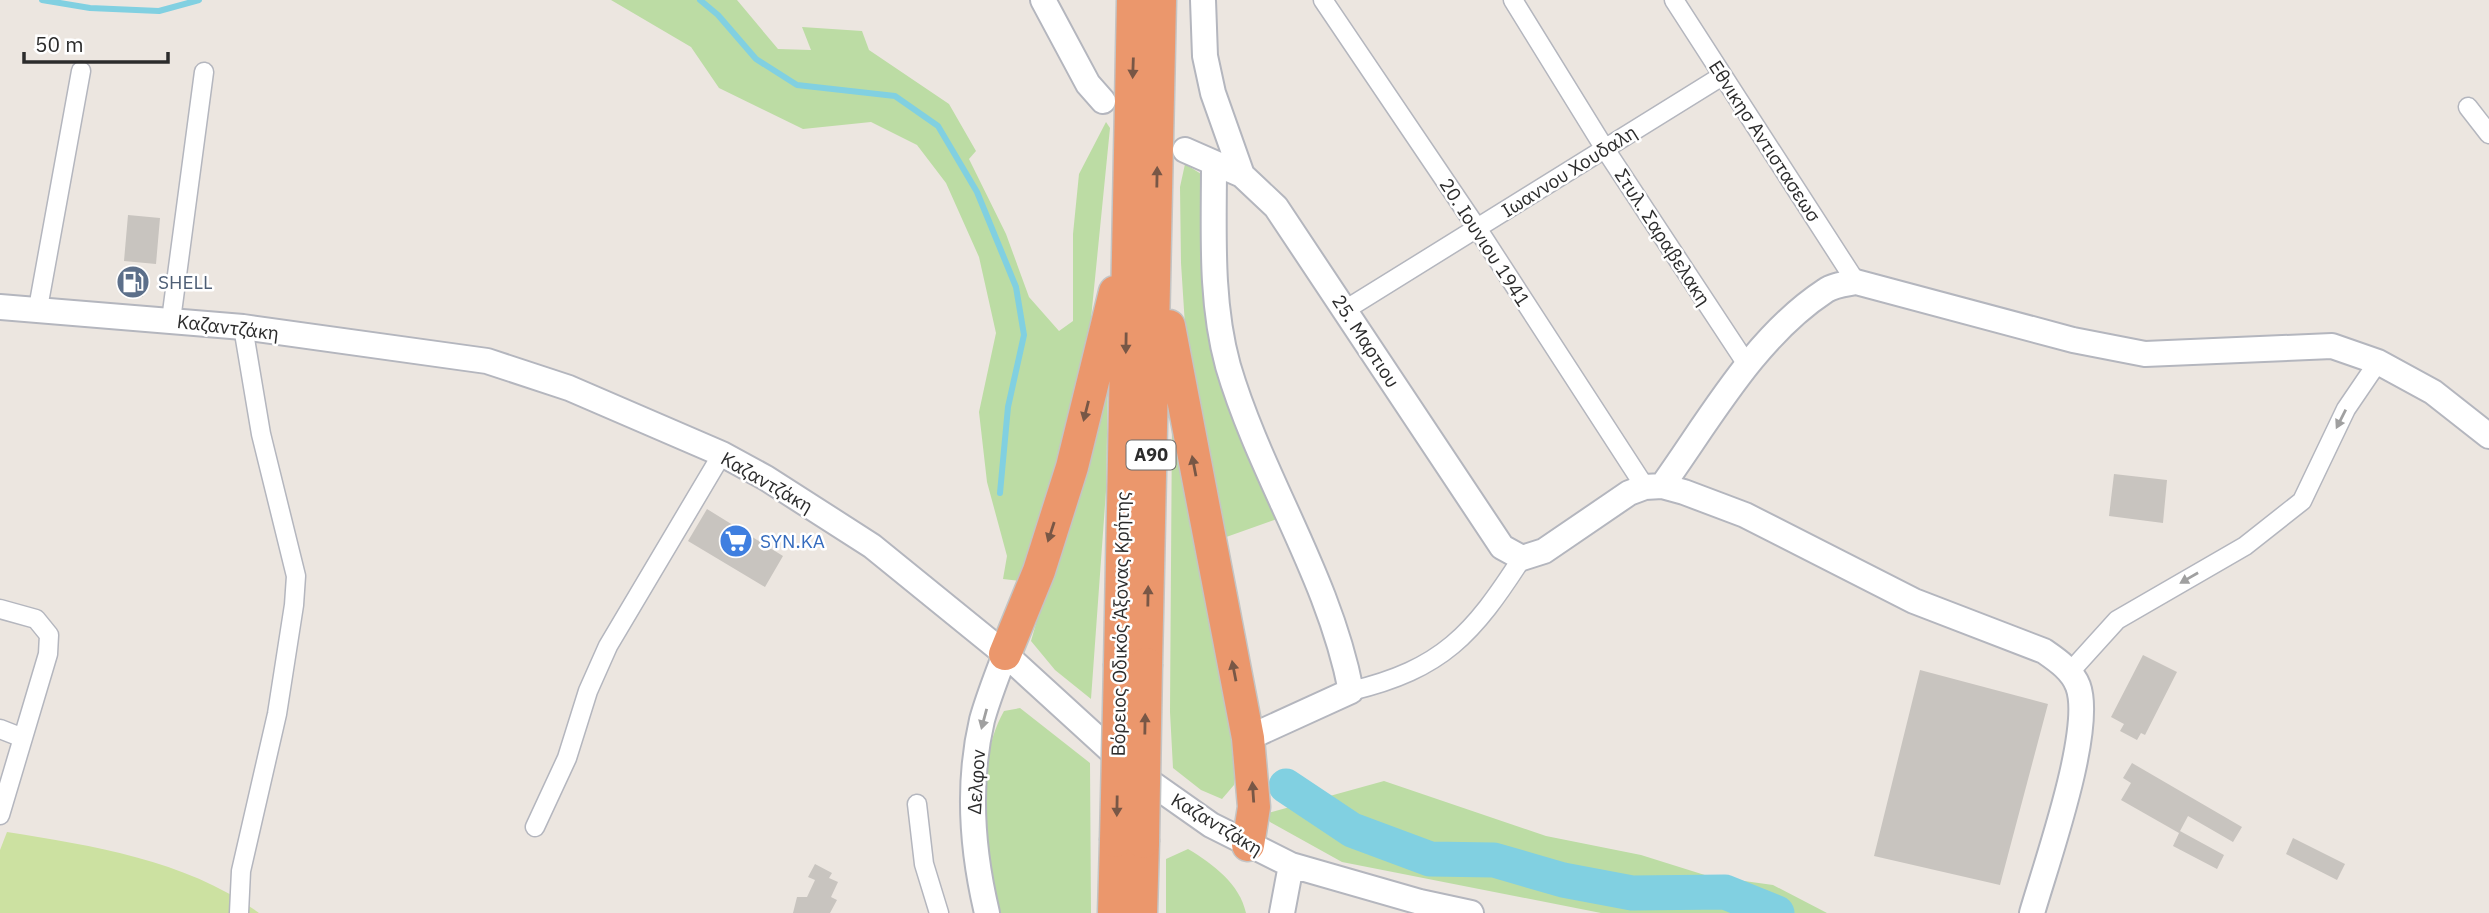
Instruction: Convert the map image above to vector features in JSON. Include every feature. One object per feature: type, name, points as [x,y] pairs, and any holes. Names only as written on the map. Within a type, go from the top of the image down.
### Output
[{"type":"highway","name":"Βόρειος Οδικός Άξονας Κρήτης","points":[[1133,0],[1142,248]]},
{"type":"highway","name":"Βόρειος Οδικός Άξονας Κρήτης","points":[[1114,913],[1129,841],[1142,248],[1160,0]]},
{"type":"highway","points":[[1005,654],[1039,571],[1072,467],[1106,324],[1142,248]]},
{"type":"highway","points":[[1142,248],[1178,386],[1248,738],[1254,807],[1248,845]]},
{"type":"highway","name":"Βόρειος Οδικός Άξονας Κρήτης","points":[[1129,841],[1141,913]]},
{"type":"main road","points":[[1203,0],[1208,68],[1242,175]]},
{"type":"main road","points":[[1054,6],[1087,84],[1102,101]]},
{"type":"main road","name":"25. Μαρτιου","points":[[1185,150],[1242,175],[1276,207],[1502,547],[1522,558]]},
{"type":"main road","points":[[1214,164],[1214,282],[1228,365],[1253,433],[1330,608],[1342,644],[1351,691],[1248,738]]},
{"type":"main road","points":[[1654,487],[1748,366],[1787,322],[1827,289],[1856,282],[2073,340],[2145,354],[2332,346],[2378,362],[2433,392],[2489,436]]},
{"type":"main road","name":"Καζαντζάκη","points":[[0,307],[38,308],[243,327],[487,361],[569,388],[722,454],[766,478],[872,546],[1005,654],[1130,768],[1211,825],[1291,865],[1408,899],[1471,913]]},
{"type":"main road","points":[[1522,558],[1544,551],[1629,493],[1654,487],[1745,515],[1914,601],[2044,651],[2062,663],[2078,685],[2082,715],[2079,744],[2032,913]]},
{"type":"main road","name":"Δελφον","points":[[988,913],[975,851],[973,774],[982,720],[1005,654]]},
{"type":"main road","points":[[1282,913],[1291,865]]},
{"type":"street","name":"20. Ιουνιου 1941","points":[[1323,0],[1654,487]]},
{"type":"street","name":"Στυλ. Σαραβελακη","points":[[1513,0],[1605,149],[1748,366]]},
{"type":"street","name":"Εθνικησ Αντιστασεωσ","points":[[1674,0],[1856,282]]},
{"type":"street","points":[[38,308],[81,71]]},
{"type":"street","points":[[172,320],[204,72]]},
{"type":"street","name":"Ιωαννου Χουδαλη","points":[[1345,310],[1723,76]]},
{"type":"street","points":[[2468,107],[2489,134]]},
{"type":"street","points":[[239,913],[241,870],[277,714],[296,576],[261,434],[243,327]]},
{"type":"street","points":[[2069,673],[2117,620],[2245,546],[2302,501],[2346,409],[2378,362]]},
{"type":"street","points":[[535,827],[567,758],[588,691],[608,646],[722,454]]},
{"type":"street","points":[[1351,691],[1423,665],[1457,644],[1485,615],[1522,558]]},
{"type":"street","points":[[0,610],[36,619],[49,635],[48,654],[0,815]]},
{"type":"street","points":[[0,729],[23,738]]},
{"type":"street","points":[[917,804],[924,864],[939,913]]},
{"type":"green space","points":[[611,0],[737,0],[778,49],[811,50],[802,27],[862,31],[869,50],[949,104],[976,151],[969,159],[1006,234],[1029,297],[1059,331],[1073,321],[1073,234],[1079,174],[1106,122],[1110,128],[1084,389],[1021,581],[1003,579],[1007,556],[987,482],[979,412],[996,333],[979,257],[946,183],[917,145],[871,122],[803,129],[719,88],[691,47]]},
{"type":"green space","points":[[1185,164],[1206,177],[1206,324],[1242,437],[1277,519],[1215,541],[1189,388],[1181,263],[1180,187]]},
{"type":"green space","points":[[1108,376],[1106,491],[1091,699],[1055,670],[1031,641]]},
{"type":"green space","points":[[1172,419],[1236,744],[1234,785],[1222,799],[1201,790],[1173,768],[1170,712]]},
{"type":"green space","points":[[1020,708],[1090,763],[1091,913],[997,913],[985,837],[985,783],[994,733],[1004,711]]},
{"type":"green space","points":[[1384,781],[1546,836],[1641,855],[1708,876],[1773,885],[1827,913],[1601,913],[1342,862],[1270,822],[1265,814]]},
{"type":"green space","points":[[7,832],[106,850],[171,868],[231,895],[259,913],[0,913],[0,850]]},
{"type":"green space","points":[[1188,849],[1216,868],[1232,884],[1246,913],[1166,913],[1166,859]]},
{"type":"building","points":[[128,215],[160,218],[156,264],[124,261]]},
{"type":"building","points":[[123,272],[145,274],[143,297],[120,294]]},
{"type":"building","points":[[2114,474],[2167,480],[2163,523],[2109,516]]},
{"type":"building","points":[[707,509],[783,556],[765,587],[688,541]]},
{"type":"building","points":[[2143,655],[2177,672],[2145,735],[2141,733],[2137,740],[2120,731],[2124,724],[2111,717]]},
{"type":"building","points":[[1920,670],[2048,704],[2000,885],[1874,856]]},
{"type":"building","points":[[2132,763],[2242,827],[2233,842],[2188,816],[2179,833],[2121,800],[2131,783],[2123,778]]},
{"type":"building","points":[[2180,831],[2224,855],[2217,869],[2173,846]]},
{"type":"building","points":[[2293,838],[2345,864],[2337,880],[2286,854]]},
{"type":"building","points":[[815,864],[832,873],[829,878],[838,882],[831,897],[837,900],[830,913],[793,913],[797,897],[807,897],[815,880],[808,877]]},
{"type":"waterway","points":[[42,0],[90,8],[159,11],[199,0]]},
{"type":"waterway","points":[[700,0],[718,15],[756,59],[797,85],[895,96],[938,126],[977,192],[1016,287],[1024,335],[1008,407],[1000,493]]},
{"type":"waterway","points":[[1286,786],[1352,830],[1430,859],[1494,860],[1563,880],[1632,893],[1725,892],[1777,913]]},
{"type":"place","name":"SHELL","points":[[133,282]]},
{"type":"place","name":"SYN.KA","points":[[736,541]]}]
